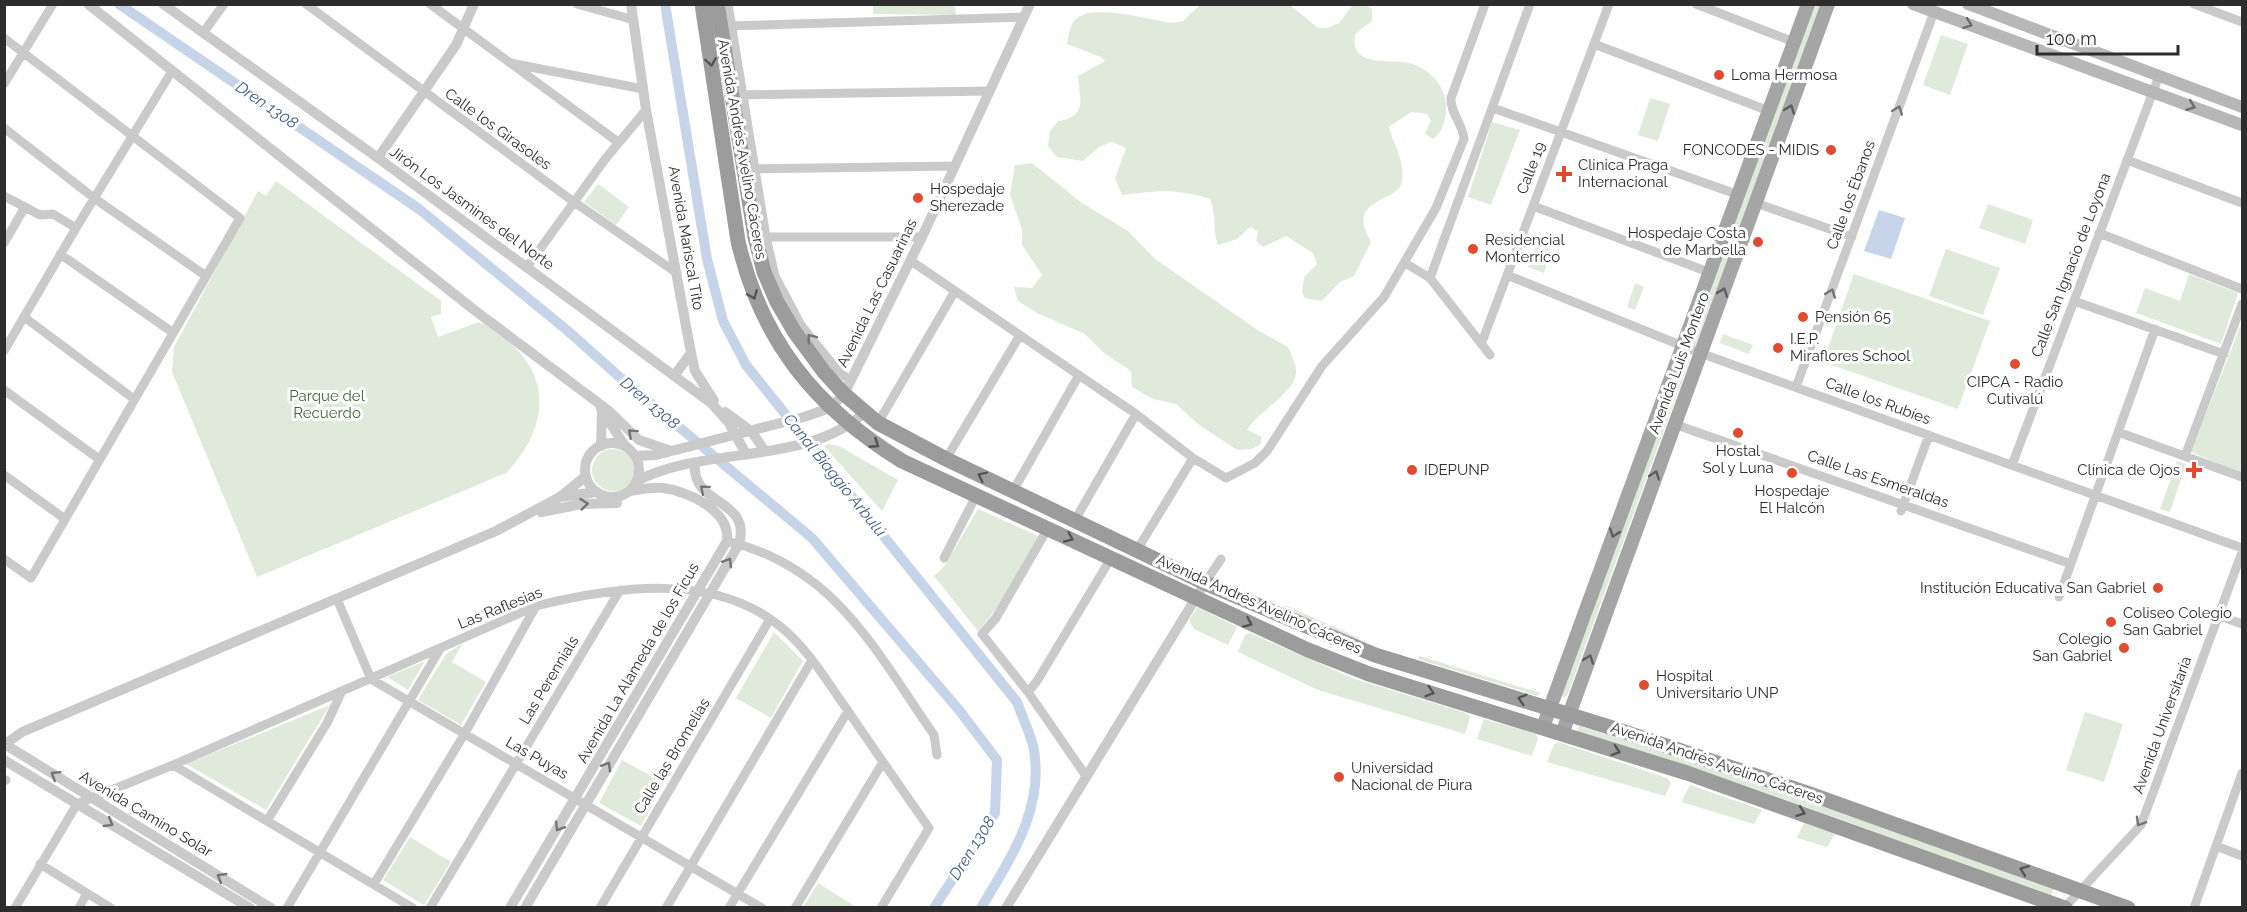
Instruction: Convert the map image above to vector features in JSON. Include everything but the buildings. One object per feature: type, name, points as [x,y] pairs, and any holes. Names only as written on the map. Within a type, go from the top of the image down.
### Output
[{"type":"highway","name":"Avenida Andrés Avelino Cáceres","points":[[702,4],[743,263],[761,314],[777,342],[830,408],[850,426],[902,461],[1308,650],[1369,674],[1542,727],[1796,810],[2065,908]]},
{"type":"highway","name":"Avenida Andrés Avelino Cáceres","points":[[717,4],[726,26],[760,237],[777,302],[794,331],[847,387],[865,412],[878,423],[946,459],[1205,583],[1375,655],[1569,713],[1813,795],[2128,908]]},
{"type":"highway","points":[[743,263],[766,257]]},
{"type":"main road","name":"Avenida Luis Montero","points":[[1542,727],[1711,273],[1808,4]]},
{"type":"main road","name":"Avenida Luis Montero","points":[[1562,734],[1828,4]]},
{"type":"main road","points":[[1913,4],[2242,125]]},
{"type":"main road","points":[[1968,4],[2242,107]]},
{"type":"street","points":[[4,84],[53,4]]},
{"type":"street","points":[[88,4],[601,409],[625,446],[635,456],[639,468],[637,481],[630,491]]},
{"type":"street","name":"Jirón Los Jasmines del Norte","points":[[164,4],[711,403],[729,423],[743,454]]},
{"type":"street","points":[[203,33],[224,4]]},
{"type":"street","name":"Calle los Girasoles","points":[[306,4],[574,202],[677,273]]},
{"type":"street","points":[[430,4],[618,142]]},
{"type":"street","points":[[378,158],[464,31],[474,4]]},
{"type":"street","points":[[577,4],[634,20]]},
{"type":"street","name":"Avenida Mariscal Tito","points":[[631,4],[646,110],[695,370],[710,396],[733,419],[751,432],[765,451]]},
{"type":"street","name":"Avenida Andrés Avelino Cáceres","points":[[726,26],[728,4]]},
{"type":"street","name":"Avenida Las Casuarinas","points":[[635,456],[656,455],[751,432],[830,408],[847,387],[922,237],[1030,4]]},
{"type":"street","points":[[910,261],[1136,414],[1193,458],[1226,478],[1255,463],[1267,451],[1322,366],[1384,297],[1436,208],[1464,140],[1463,129],[1450,106],[1451,98],[1485,4]]},
{"type":"street","points":[[1430,278],[1530,4]]},
{"type":"street","name":"Calle 19","points":[[1482,342],[1609,4]]},
{"type":"street","points":[[1696,4],[1794,42]]},
{"type":"street","points":[[2194,4],[2242,22]]},
{"type":"street","name":"Calle los Ébanos","points":[[1796,387],[1934,12]]},
{"type":"street","points":[[726,26],[1024,17]]},
{"type":"street","points":[[4,38],[240,218],[31,578],[4,559]]},
{"type":"street","points":[[1594,44],[1768,111]]},
{"type":"street","points":[[507,62],[643,89]]},
{"type":"street","points":[[4,351],[60,254],[172,71]]},
{"type":"street","name":"Calle San Ignacio de Loyona","points":[[2012,465],[2159,76]]},
{"type":"street","points":[[738,95],[990,91]]},
{"type":"street","points":[[1493,108],[1739,195]]},
{"type":"street","points":[[527,267],[618,142],[646,110]]},
{"type":"street","points":[[4,128],[94,198],[206,276]]},
{"type":"street","points":[[2127,160],[2242,203]]},
{"type":"street","points":[[749,169],[955,166]]},
{"type":"street","points":[[4,196],[40,215],[53,214],[76,228]]},
{"type":"street","points":[[1756,203],[1851,237]]},
{"type":"street","points":[[4,243],[25,207]]},
{"type":"street","points":[[1533,207],[1711,273]]},
{"type":"street","points":[[2099,233],[2242,289]]},
{"type":"street","points":[[760,237],[922,237]]},
{"type":"street","points":[[60,254],[172,332]]},
{"type":"street","points":[[1405,262],[1430,278],[1490,355]]},
{"type":"street","name":"Calle los Rubíes","points":[[1507,275],[1700,353],[2096,495],[2242,550]]},
{"type":"street","points":[[878,423],[955,291]]},
{"type":"street","points":[[2074,301],[2224,354]]},
{"type":"street","points":[[2185,456],[2242,304]]},
{"type":"street","points":[[24,317],[134,399]]},
{"type":"street","points":[[2059,597],[2155,329]]},
{"type":"street","points":[[946,459],[1020,335]]},
{"type":"street","points":[[674,376],[691,353]]},
{"type":"street","points":[[1013,491],[1079,375]]},
{"type":"street","points":[[4,390],[99,459]]},
{"type":"street","points":[[601,409],[601,446]]},
{"type":"street","points":[[601,409],[609,411],[639,440],[671,451]]},
{"type":"street","points":[[637,481],[663,469],[765,451],[826,436],[850,426],[865,412]]},
{"type":"street","points":[[1075,520],[1136,414]]},
{"type":"street","name":"Calle Las Esmeraldas","points":[[1674,424],[1902,507],[2071,564]]},
{"type":"street","points":[[2118,432],[2242,477]]},
{"type":"street","points":[[1902,507],[1929,435]]},
{"type":"street","points":[[597,492],[586,476],[588,458],[601,446],[613,443],[625,446]]},
{"type":"street","points":[[1137,549],[1193,458]]},
{"type":"street","points":[[697,464],[694,474],[699,488],[722,503],[738,519],[742,534],[739,544]]},
{"type":"street","points":[[4,475],[65,519]]},
{"type":"street","points":[[5,745],[22,732],[337,599],[365,584],[496,531],[560,497],[586,476]]},
{"type":"street","points":[[560,497],[597,492],[613,496],[650,488],[677,491],[700,501],[726,527],[727,541],[784,561],[817,583],[838,602],[934,735],[937,755]]},
{"type":"street","points":[[527,515],[582,504],[615,503],[650,488]]},
{"type":"street","points":[[944,558],[976,496]]},
{"type":"street","points":[[1048,528],[996,618],[982,634],[1028,692],[1086,776]]},
{"type":"street","name":"Avenida La Alameda de los Ficus","points":[[525,908],[580,801],[727,541]]},
{"type":"street","name":"Avenida La Alameda de los Ficus","points":[[510,908],[580,801],[739,544]]},
{"type":"street","name":"Avenida Universitaría","points":[[2065,908],[2079,890],[2141,825],[2242,550]]},
{"type":"street","points":[[1028,692],[1037,681],[1111,558]]},
{"type":"street","points":[[1006,908],[1221,559]]},
{"type":"street","name":"Las Raflesias","points":[[77,804],[173,765],[536,606],[578,596],[620,590],[651,588],[697,592],[739,604],[770,619],[796,640],[928,828],[881,908]]},
{"type":"street","name":"Las Perennials","points":[[430,908],[620,590]]},
{"type":"street","points":[[337,599],[371,678]]},
{"type":"street","points":[[374,884],[465,733],[536,606]]},
{"type":"street","points":[[2218,615],[2242,624]]},
{"type":"street","name":"Calle las Bromelias","points":[[600,908],[770,619]]},
{"type":"street","points":[[287,908],[440,649]]},
{"type":"street","points":[[666,908],[812,660]]},
{"type":"street","name":"Las Puyas","points":[[371,678],[762,908]]},
{"type":"street","points":[[267,820],[327,723],[342,691]]},
{"type":"street","points":[[729,908],[848,711]]},
{"type":"street","name":"Avenida Camino Solar","points":[[5,745],[271,908]]},
{"type":"street","name":"Avenida Camino Solar","points":[[4,760],[250,908]]},
{"type":"street","points":[[795,908],[883,762]]},
{"type":"street","points":[[173,765],[413,908]]},
{"type":"street","points":[[2194,908],[2242,775]]},
{"type":"street","points":[[15,908],[77,804]]},
{"type":"street","points":[[2216,846],[2242,856]]},
{"type":"street","points":[[40,864],[111,908]]},
{"type":"street","points":[[79,908],[87,893]]},
{"type":"green space","points":[[873,5],[955,5],[956,15],[873,14]]},
{"type":"green space","points":[[1200,5],[1290,5],[1318,28],[1328,28],[1339,23],[1352,6],[1365,5],[1372,9],[1372,21],[1355,34],[1358,53],[1370,59],[1415,65],[1431,75],[1442,89],[1446,115],[1441,131],[1433,139],[1425,134],[1431,121],[1427,114],[1411,112],[1389,127],[1401,160],[1402,181],[1399,188],[1375,203],[1364,216],[1364,227],[1371,242],[1354,276],[1340,282],[1322,301],[1305,298],[1302,293],[1304,277],[1317,264],[1313,253],[1286,236],[1263,247],[1256,241],[1258,231],[1250,227],[1237,239],[1218,245],[1210,199],[1166,191],[1122,195],[1115,178],[1126,148],[1112,142],[1099,147],[1083,161],[1057,157],[1048,146],[1050,131],[1058,121],[1068,119],[1078,111],[1080,98],[1078,76],[1105,61],[1101,57],[1067,44],[1074,20],[1085,14],[1109,12],[1171,23],[1183,21]]},
{"type":"green space","points":[[1813,5],[1822,5],[1696,346],[1690,343]]},
{"type":"green space","points":[[1941,35],[1968,44],[1950,95],[1923,85]]},
{"type":"green space","points":[[1650,98],[1670,104],[1658,141],[1638,135]]},
{"type":"green space","points":[[1492,122],[1520,130],[1491,205],[1468,197]]},
{"type":"green space","points":[[1032,163],[1082,203],[1128,231],[1155,259],[1259,331],[1288,347],[1296,369],[1291,386],[1247,430],[1262,437],[1260,445],[1251,449],[1237,450],[1198,424],[1176,404],[1153,399],[1132,387],[1131,371],[1104,353],[1085,334],[1037,313],[1018,301],[1014,287],[1032,288],[1042,275],[1022,245],[1022,229],[1010,195],[1015,165]]},
{"type":"green space","name":"Parque del Recuerdo","points":[[276,181],[441,301],[441,314],[431,317],[438,337],[479,322],[490,327],[506,340],[522,355],[532,371],[538,388],[539,405],[530,440],[506,473],[257,577],[172,372],[174,347],[258,191],[266,196]]},
{"type":"green space","points":[[598,184],[629,207],[616,225],[584,202]]},
{"type":"green space","points":[[1988,204],[2033,220],[2025,244],[1979,228]]},
{"type":"green space","points":[[1536,246],[1551,251],[1544,273],[1528,267]]},
{"type":"green space","points":[[1946,249],[2000,268],[1983,315],[1929,296]]},
{"type":"green space","points":[[1854,274],[1990,321],[1958,409],[1823,362]]},
{"type":"green space","points":[[2189,274],[2238,293],[2221,344],[2136,313],[2145,288],[2180,301]]},
{"type":"green space","points":[[1635,283],[1644,287],[1635,310],[1627,307]]},
{"type":"green space","points":[[2242,322],[2242,474],[2191,452]]},
{"type":"green space","points":[[1723,334],[1753,345],[1749,354],[1720,343]]},
{"type":"green space","points":[[1688,355],[1690,359],[1567,696],[1562,697],[1560,694],[1683,357]]},
{"type":"green space","points":[[829,444],[839,446],[898,480],[882,511],[824,446]]},
{"type":"green space","points":[[613,449],[628,455],[634,470],[628,485],[613,491],[598,485],[592,470],[598,455]]},
{"type":"green space","points":[[2177,461],[2186,464],[2170,512],[2160,509]]},
{"type":"green space","points":[[978,509],[1038,536],[999,606],[978,631],[934,576],[943,568]]},
{"type":"green space","points":[[1285,605],[1359,638],[1358,642],[1283,608]]},
{"type":"green space","points":[[1198,607],[1237,627],[1228,645],[1194,629],[1189,620]]},
{"type":"green space","points":[[774,632],[803,661],[771,718],[736,698]]},
{"type":"green space","points":[[1250,633],[1355,679],[1466,713],[1470,717],[1465,734],[1318,690],[1238,652],[1245,635]]},
{"type":"green space","points":[[463,643],[452,662],[486,682],[461,725],[418,700],[446,654]]},
{"type":"green space","points":[[1420,656],[1540,693],[1538,696],[1417,659]]},
{"type":"green space","points":[[425,661],[408,690],[387,677]]},
{"type":"green space","points":[[330,705],[266,810],[186,764]]},
{"type":"green space","points":[[2085,712],[2123,724],[2104,782],[2066,770]]},
{"type":"green space","points":[[1484,719],[1536,734],[1538,739],[1532,756],[1477,739]]},
{"type":"green space","points":[[1579,726],[1720,769],[2054,889],[2051,895],[1747,786],[1576,733]]},
{"type":"green space","points":[[1558,742],[1667,778],[1671,783],[1665,796],[1547,762],[1554,744]]},
{"type":"green space","points":[[622,760],[664,783],[641,826],[599,803]]},
{"type":"green space","points":[[1690,785],[1762,810],[1754,824],[1681,802]]},
{"type":"green space","points":[[1804,823],[1835,834],[1827,847],[1797,838]]},
{"type":"green space","points":[[410,837],[451,862],[424,905],[383,880]]},
{"type":"green space","points":[[818,883],[856,907],[803,907]]},
{"type":"water","points":[[1879,210],[1905,218],[1891,259],[1864,251]]},
{"type":"waterway","name":"Dren 1308","points":[[119,4],[419,209],[568,331],[624,381],[812,538],[959,710],[997,760],[995,813],[934,908]]},
{"type":"waterway","name":"Canal Biaggio Arbulú","points":[[665,4],[707,259],[723,321],[746,365],[1017,702],[1030,734],[1036,768],[1035,789],[1030,810],[1014,850],[981,908]]},
{"type":"place","name":"Loma Hermosa","points":[[1719,75]]},
{"type":"place","name":"FONCODES - MIDIS","points":[[1831,150]]},
{"type":"place","name":"Clinica Praga Internacional","points":[[1564,174]]},
{"type":"place","name":"Hospedaje Sherezade","points":[[918,198]]},
{"type":"place","name":"Hospedaje Costa de Marbella","points":[[1758,242]]},
{"type":"place","name":"Residencial Monterrico","points":[[1473,249]]},
{"type":"place","name":"Pensión 65","points":[[1803,317]]},
{"type":"place","name":"I.E.P. Miraflores School","points":[[1778,348]]},
{"type":"place","name":"CIPCA - Radio Cutivalú","points":[[2015,364]]},
{"type":"place","name":"Hostal Sol y Luna","points":[[1738,433]]},
{"type":"place","name":"IDEPUNP","points":[[1412,470]]},
{"type":"place","name":"Clínica de Ojos","points":[[2194,470]]},
{"type":"place","name":"Hospedaje El Halcón","points":[[1792,473]]},
{"type":"place","name":"Institución Educativa San Gabriel","points":[[2158,588]]},
{"type":"place","name":"Coliseo Colegio San Gabriel","points":[[2111,622]]},
{"type":"place","name":"Colegio San Gabriel","points":[[2124,648]]},
{"type":"place","name":"Hospital Universitario UNP","points":[[1644,685]]},
{"type":"place","name":"Universidad Nacional de Piura","points":[[1339,777]]}]
